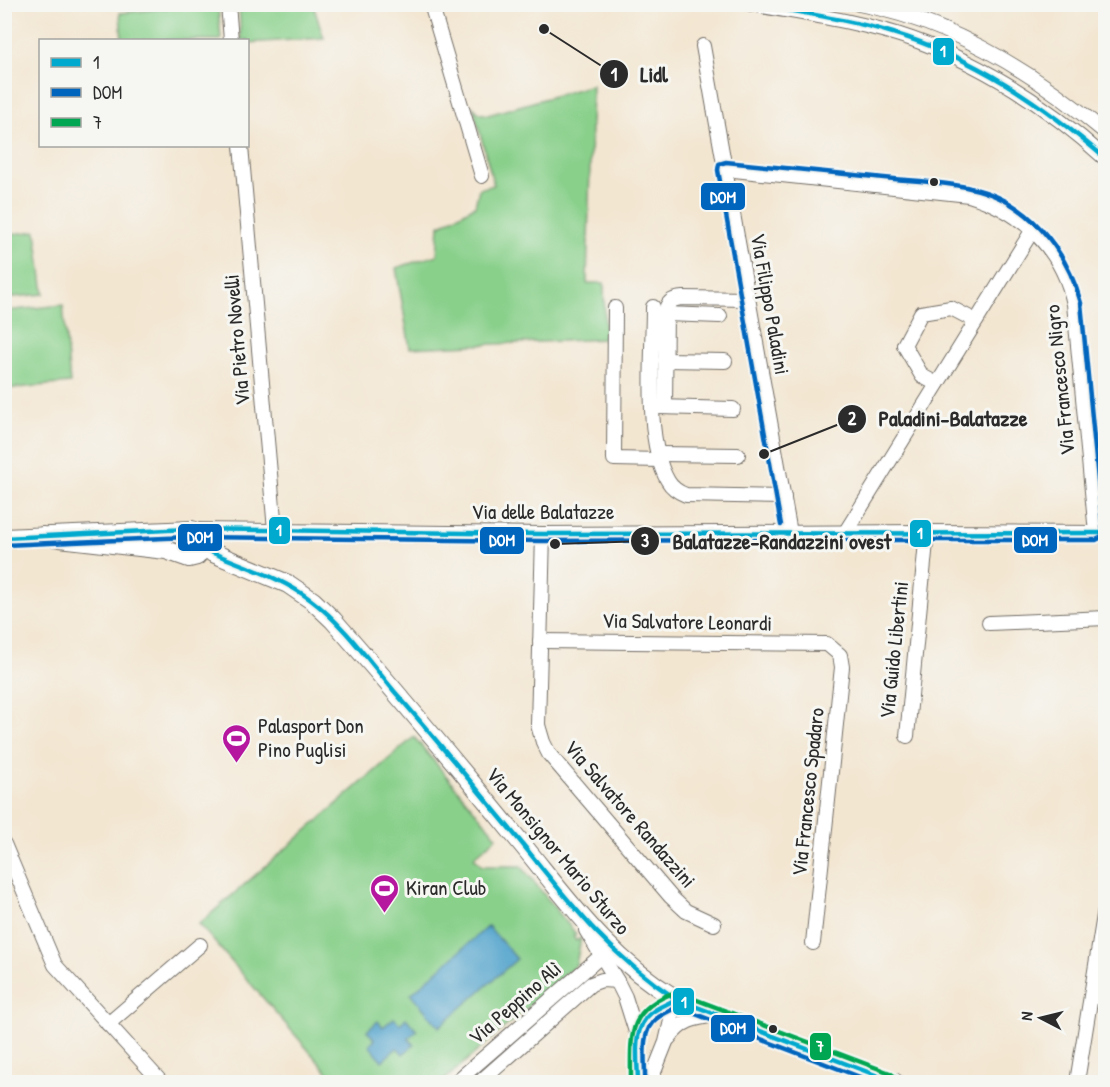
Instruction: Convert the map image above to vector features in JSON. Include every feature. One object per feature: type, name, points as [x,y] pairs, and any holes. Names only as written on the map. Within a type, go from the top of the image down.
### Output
[{"type":"main road","points":[[4,538],[42,536],[193,543]]},
{"type":"main road","name":"Via Monsignor Mario Sturzo","points":[[42,536],[166,550],[193,543],[288,584],[313,601],[333,620],[372,664],[514,835],[606,952],[676,999],[889,1082]]},
{"type":"street","points":[[228,4],[231,39]]},
{"type":"street","points":[[431,4],[482,176]]},
{"type":"street","points":[[751,4],[868,27],[911,39],[968,63],[1026,95],[1071,128],[1106,159]]},
{"type":"street","points":[[859,4],[915,19],[970,42],[1047,87],[1106,133]]},
{"type":"street","name":"Via Filippo Paladini","points":[[703,46],[790,533]]},
{"type":"street","name":"Via Pietro Novelli","points":[[240,147],[275,530]]},
{"type":"street","name":"Via Francesco Nigro","points":[[725,169],[969,195],[993,202],[1014,215],[1049,247],[1070,283],[1074,303],[1101,533]]},
{"type":"street","points":[[845,532],[1032,231]]},
{"type":"street","points":[[659,407],[665,360],[667,303],[672,299],[748,299]]},
{"type":"street","points":[[653,307],[659,407],[659,457],[668,482],[676,491],[686,495],[784,496]]},
{"type":"street","points":[[615,308],[614,459],[738,455]]},
{"type":"street","points":[[937,384],[922,376],[904,345],[921,314],[951,308],[976,321]]},
{"type":"street","points":[[666,314],[720,316]]},
{"type":"street","points":[[665,360],[725,361]]},
{"type":"street","points":[[659,407],[733,409]]},
{"type":"street","name":"Via delle Balatazze","points":[[193,543],[233,531],[275,530],[543,534],[1101,533]]},
{"type":"street","name":"Via Guido Libertini","points":[[907,736],[927,532]]},
{"type":"street","name":"Via Salvatore Randazzini","points":[[543,534],[538,725],[543,742],[549,754],[671,897],[686,910],[714,924]]},
{"type":"street","points":[[988,623],[1106,618]]},
{"type":"street","name":"Via Salvatore Leonardi","points":[[540,641],[827,644],[833,648]]},
{"type":"street","name":"Via Francesco Spadaro","points":[[813,943],[842,667],[840,655],[833,648]]},
{"type":"street","points":[[4,844],[56,965],[161,1083]]},
{"type":"street","points":[[1077,1083],[1106,903]]},
{"type":"street","points":[[108,1024],[200,945]]},
{"type":"street","points":[[606,952],[625,997],[637,1035],[638,1083]]},
{"type":"street","name":"Via Peppino Alì","points":[[456,1083],[606,952]]},
{"type":"street","name":"Via Peppino Alì","points":[[480,1083],[591,984],[602,980],[617,981]]},
{"type":"street","points":[[637,1035],[642,1023],[649,1015],[676,999]]},
{"type":"street","points":[[650,1083],[666,1042],[676,999]]},
{"type":"street","points":[[666,1042],[683,1023],[718,1015]]},
{"type":"green space","points":[[218,5],[221,39],[122,39],[120,13]]},
{"type":"green space","points":[[239,5],[313,5],[324,38],[249,43],[249,39],[241,39]]},
{"type":"green space","points":[[592,85],[587,283],[604,283],[605,339],[410,348],[396,268],[437,255],[439,226],[475,206],[479,189],[494,185],[473,107],[479,113],[488,115]]},
{"type":"green space","points":[[36,231],[44,294],[5,298],[5,235]]},
{"type":"green space","points":[[63,305],[70,383],[5,389],[5,311]]},
{"type":"green space","name":"Kiran Club","points":[[414,737],[497,837],[474,857],[482,866],[521,866],[576,934],[573,936],[576,941],[581,938],[576,965],[442,1082],[336,1082],[199,924]]},
{"type":"water","points":[[488,926],[517,959],[439,1027],[411,994]]},
{"type":"water","points":[[394,1018],[400,1024],[406,1018],[417,1031],[408,1038],[414,1045],[403,1054],[397,1048],[382,1061],[369,1045],[375,1040],[367,1031],[378,1021],[383,1027]]},
{"type":"transit line","name":"1","points":[[754,4],[876,28],[952,55],[1032,101],[1058,119],[1106,159]]},
{"type":"transit line","name":"DOM","points":[[781,525],[718,170],[719,164],[726,162],[935,182],[991,194],[1027,215],[1055,246],[1074,283],[1081,303],[1102,537],[1096,540],[792,540]]},
{"type":"transit line","name":"1","points":[[4,538],[188,529],[543,534],[1106,533]]},
{"type":"transit line","name":"DOM","points":[[4,545],[188,537],[543,541],[788,540]]},
{"type":"transit line","name":"1","points":[[204,541],[204,545],[213,553],[300,592],[334,620],[573,906],[610,946],[652,982],[676,999],[894,1082]]},
{"type":"transit line","name":"7","points":[[631,1082],[631,1051],[635,1026],[648,1007],[676,992],[890,1073],[894,1076],[894,1082]]},
{"type":"transit line","name":"1","points":[[638,1082],[637,1045],[641,1027],[651,1013],[676,999]]},
{"type":"transit line","name":"DOM","points":[[645,1082],[644,1048],[647,1032],[656,1019],[677,1007],[873,1082]]},
{"type":"place","name":"Lidl","points":[[544,29]]},
{"type":"place","name":"Paladini-Balatazze","points":[[764,454]]},
{"type":"place","name":"Balatazze-Randazzini ovest","points":[[555,544]]},
{"type":"place","name":"Palasport Don Pino Puglisi","points":[[237,764]]},
{"type":"place","name":"Kiran Club","points":[[385,914]]}]
